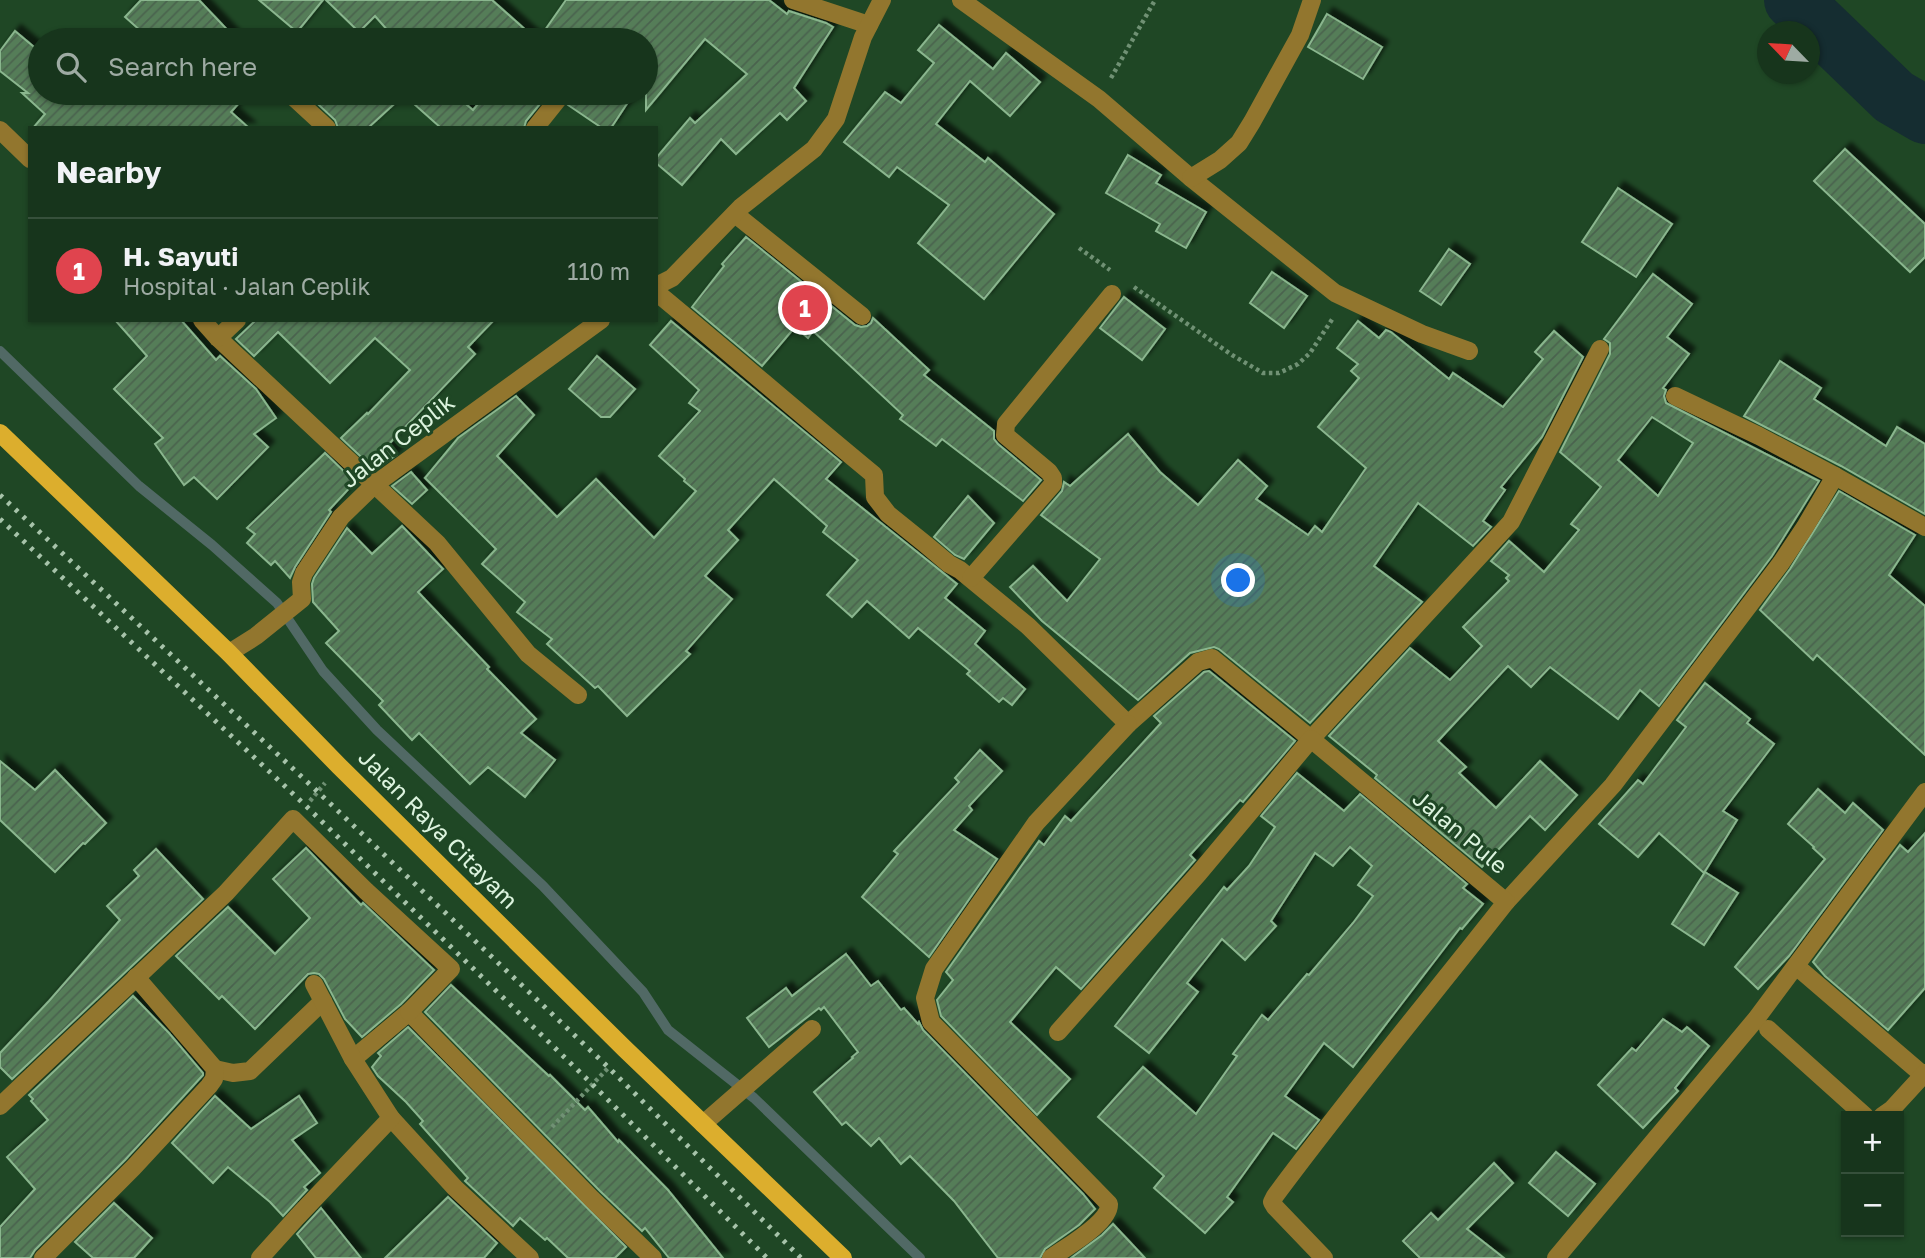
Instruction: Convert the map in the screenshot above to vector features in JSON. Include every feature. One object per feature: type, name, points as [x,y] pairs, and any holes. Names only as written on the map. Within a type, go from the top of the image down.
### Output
[{"type":"main road","name":"Jalan Raya Citayam","points":[[0,433],[229,653],[349,776],[844,1258]]},
{"type":"street","points":[[793,0],[869,25]]},
{"type":"street","points":[[658,285],[672,278],[735,214],[814,149],[836,119],[855,58],[882,0]]},
{"type":"street","points":[[961,0],[1099,99],[1191,178],[1335,293],[1422,334],[1469,351]]},
{"type":"street","points":[[1191,178],[1220,160],[1239,142],[1300,35],[1312,0]]},
{"type":"street","points":[[302,105],[325,126]]},
{"type":"street","points":[[536,126],[553,105]]},
{"type":"street","points":[[0,131],[28,157]]},
{"type":"street","points":[[735,214],[862,316]]},
{"type":"street","points":[[658,294],[874,475],[876,496],[887,514],[948,564],[971,578],[1027,626],[1128,724],[1036,823],[934,969],[925,998],[930,1022],[1109,1204],[1103,1219],[1051,1258]]},
{"type":"street","points":[[971,578],[1053,484],[1049,472],[1005,435],[1006,424],[1112,294]]},
{"type":"street","points":[[204,322],[437,543],[527,654],[578,695]]},
{"type":"street","points":[[218,338],[235,322]]},
{"type":"street","name":"Jalan Ceplik","points":[[229,653],[256,636],[302,599],[301,582],[304,573],[341,517],[374,485],[598,322]]},
{"type":"street","points":[[1058,1032],[1199,873],[1311,738],[1511,522],[1600,349]]},
{"type":"street","points":[[1675,396],[1759,436],[1925,527]]},
{"type":"street","points":[[1506,902],[1622,774],[1781,563],[1835,476]]},
{"type":"street","name":"Jalan Pule","points":[[1128,724],[1198,662],[1212,658],[1506,902],[1331,1120],[1275,1196],[1272,1202],[1275,1207],[1324,1258]]},
{"type":"street","points":[[1556,1258],[1756,1019],[1925,792]]},
{"type":"street","points":[[0,1106],[226,893],[293,819],[452,970],[410,1012],[353,1059]]},
{"type":"street","points":[[1796,966],[1924,1074],[1887,1111]]},
{"type":"street","points":[[136,977],[215,1069],[233,1073],[250,1071],[323,1001]]},
{"type":"street","points":[[314,984],[353,1059],[391,1118],[455,1188],[530,1258]]},
{"type":"street","points":[[410,1012],[653,1258]]},
{"type":"street","points":[[704,1124],[812,1029]]},
{"type":"street","points":[[1768,1030],[1859,1111]]},
{"type":"street","points":[[43,1258],[133,1168],[209,1086],[214,1079],[215,1069]]},
{"type":"street","points":[[260,1258],[391,1118]]},
{"type":"path","points":[[1099,99],[1155,0]]},
{"type":"path","points":[[1079,248],[1112,271]]},
{"type":"path","points":[[1134,286],[1232,355],[1263,373],[1270,374],[1298,364],[1310,353],[1347,299]]},
{"type":"path","points":[[537,1143],[613,1062]]},
{"type":"building","points":[[141,0],[199,0],[226,28],[137,28],[125,17]]},
{"type":"building","points":[[259,0],[323,0],[300,28],[292,28]]},
{"type":"building","points":[[326,0],[492,0],[524,28],[386,28],[375,16],[363,28],[355,28]]},
{"type":"building","points":[[566,0],[769,0],[787,14],[789,11],[833,27],[794,88],[806,101],[787,120],[780,113],[736,154],[721,139],[682,185],[658,165],[658,156],[690,118],[695,123],[747,74],[705,39],[658,96],[658,28],[546,28]]},
{"type":"building","points":[[1327,14],[1382,47],[1363,79],[1308,47]]},
{"type":"building","points":[[939,25],[993,69],[1006,53],[1040,82],[1010,116],[970,81],[936,124],[985,162],[988,158],[1054,214],[984,299],[918,243],[949,205],[897,167],[889,177],[844,142],[885,92],[901,103],[934,63],[918,50]]},
{"type":"building","points":[[15,31],[28,42],[28,93],[0,71],[0,51]]},
{"type":"building","points":[[35,105],[237,105],[231,112],[247,126],[35,126],[45,114]]},
{"type":"building","points":[[319,105],[393,105],[370,126],[337,126],[335,120]]},
{"type":"building","points":[[415,105],[467,105],[473,110],[477,105],[539,105],[525,126],[439,126]]},
{"type":"building","points":[[568,105],[626,105],[612,126],[599,126]]},
{"type":"building","points":[[1845,149],[1925,224],[1925,257],[1910,272],[1814,181]]},
{"type":"building","points":[[1128,155],[1161,175],[1156,183],[1206,212],[1186,248],[1156,231],[1160,224],[1106,193]]},
{"type":"building","points":[[1618,188],[1672,224],[1636,277],[1582,242]]},
{"type":"building","points":[[746,237],[855,325],[867,326],[873,318],[929,370],[924,375],[994,431],[994,439],[998,444],[1041,480],[1023,501],[942,439],[936,446],[900,419],[903,415],[813,331],[808,338],[795,327],[762,366],[692,307],[724,266],[722,264]]},
{"type":"building","points":[[1449,249],[1470,264],[1441,305],[1420,291]]},
{"type":"building","points":[[1272,272],[1307,296],[1284,328],[1250,303]]},
{"type":"building","points":[[1653,274],[1692,304],[1667,337],[1689,354],[1663,388],[1666,390],[1666,403],[1819,481],[1772,556],[1659,706],[1640,690],[1618,719],[1550,667],[1531,687],[1508,666],[1438,741],[1466,767],[1459,773],[1496,808],[1540,761],[1577,795],[1545,830],[1530,816],[1482,867],[1329,736],[1410,648],[1450,680],[1482,646],[1463,627],[1509,581],[1506,578],[1509,575],[1491,561],[1509,541],[1544,572],[1579,530],[1571,524],[1601,487],[1560,452],[1610,354],[1610,343],[1604,339]],"holes":[[[1652,417],[1693,443],[1658,496],[1618,460]]]},
{"type":"building","points":[[1124,297],[1165,329],[1142,360],[1100,328]]},
{"type":"building","points":[[671,321],[841,462],[826,479],[957,584],[945,598],[985,631],[975,644],[1025,689],[1012,705],[1003,698],[999,702],[967,674],[970,671],[918,628],[909,638],[867,601],[852,617],[827,595],[858,560],[823,532],[827,526],[774,479],[728,530],[738,540],[705,576],[732,599],[686,651],[690,654],[627,716],[598,686],[595,688],[547,644],[552,639],[517,612],[525,602],[482,564],[496,549],[425,478],[458,438],[516,396],[534,415],[497,456],[557,517],[596,479],[654,538],[696,491],[659,456],[700,411],[689,403],[699,390],[650,345]]},
{"type":"building","points":[[1358,321],[1379,338],[1386,330],[1391,332],[1449,379],[1453,373],[1503,407],[1543,359],[1535,352],[1554,331],[1583,357],[1542,437],[1501,487],[1505,490],[1483,521],[1491,527],[1473,546],[1418,503],[1374,566],[1422,602],[1310,723],[1214,647],[1190,653],[1138,700],[1042,621],[1010,587],[1033,566],[1067,601],[1100,559],[1041,515],[1062,491],[1064,482],[1070,486],[1128,434],[1160,472],[1198,505],[1238,460],[1267,486],[1256,499],[1308,535],[1315,526],[1322,532],[1366,468],[1318,427],[1359,378],[1351,371],[1358,364],[1337,348]]},
{"type":"building","points":[[117,322],[183,322],[216,360],[220,356],[256,389],[276,418],[254,434],[268,447],[217,499],[194,477],[184,485],[155,444],[163,438],[114,389],[147,356]]},
{"type":"building","points":[[254,322],[492,322],[468,347],[475,354],[388,445],[396,455],[375,470],[341,438],[410,370],[375,338],[330,383],[278,332],[254,356],[236,339]]},
{"type":"building","points":[[597,356],[635,389],[610,417],[601,417],[569,389]]},
{"type":"building","points":[[1780,361],[1821,388],[1814,399],[1886,446],[1897,427],[1925,444],[1925,514],[1841,466],[1744,416]]},
{"type":"building","points":[[325,453],[355,482],[329,510],[331,512],[290,578],[275,561],[271,565],[247,543],[255,534],[247,528]]},
{"type":"building","points":[[411,472],[427,490],[412,504],[392,486]]},
{"type":"building","points":[[1839,491],[1915,535],[1889,575],[1925,606],[1925,755],[1817,655],[1813,660],[1760,610],[1790,569]]},
{"type":"building","points":[[968,496],[994,523],[964,559],[934,537]]},
{"type":"building","points":[[402,526],[443,569],[418,592],[536,719],[521,733],[555,760],[525,797],[488,767],[470,784],[419,733],[412,740],[379,705],[383,701],[326,643],[339,631],[313,602],[314,578],[347,528],[372,554]]},
{"type":"building","points":[[1209,671],[1295,741],[1243,802],[1240,800],[1190,855],[1195,860],[1081,989],[1056,967],[1010,1022],[1070,1079],[1037,1115],[941,1016],[937,1000],[953,980],[946,972],[1039,841],[1044,845],[1065,816],[1071,821],[1161,723],[1154,716],[1204,672]]},
{"type":"building","points":[[1705,683],[1750,719],[1747,723],[1774,744],[1723,811],[1737,820],[1704,873],[1659,833],[1638,857],[1599,824],[1638,780],[1643,784],[1686,727],[1677,720]]},
{"type":"building","points":[[980,750],[1002,771],[969,806],[972,810],[954,830],[997,859],[929,957],[862,897],[898,854],[894,851],[959,782],[955,778]]},
{"type":"building","points":[[0,761],[35,790],[55,770],[106,823],[55,872],[0,820]]},
{"type":"building","points":[[1297,773],[1344,811],[1360,794],[1467,884],[1463,888],[1483,904],[1462,929],[1460,928],[1353,1067],[1324,1043],[1285,1096],[1319,1120],[1296,1149],[1273,1133],[1227,1197],[1233,1202],[1205,1233],[1154,1188],[1164,1176],[1098,1117],[1143,1067],[1196,1114],[1237,1056],[1233,1054],[1262,1015],[1268,1020],[1307,974],[1309,975],[1373,896],[1358,885],[1372,866],[1350,847],[1333,866],[1315,853],[1271,921],[1276,926],[1245,960],[1222,939],[1187,983],[1198,992],[1149,1053],[1115,1026],[1224,887],[1227,890],[1249,866],[1275,827],[1261,816]]},
{"type":"building","points":[[1818,789],[1845,813],[1853,803],[1883,830],[1789,956],[1758,989],[1735,967],[1825,859],[1788,824]]},
{"type":"building","points":[[1925,833],[1925,988],[1888,1030],[1825,976],[1813,962],[1900,845],[1908,852]]},
{"type":"building","points":[[306,848],[361,905],[363,903],[434,970],[401,1004],[362,1037],[345,1019],[319,974],[308,974],[255,1029],[222,996],[219,999],[176,956],[228,907],[275,954],[310,918],[273,879]]},
{"type":"building","points":[[156,849],[203,899],[12,1079],[0,1067],[0,1053],[120,920],[107,906],[139,876],[134,870]]},
{"type":"building","points":[[1705,872],[1738,893],[1704,945],[1672,924]]},
{"type":"building","points":[[846,954],[871,986],[878,981],[901,1010],[904,1008],[918,1024],[919,1022],[923,1030],[1095,1209],[1079,1225],[1045,1249],[1040,1258],[998,1258],[954,1201],[910,1156],[901,1164],[879,1138],[871,1146],[846,1122],[842,1125],[814,1092],[858,1052],[824,1007],[821,1010],[819,1008],[769,1047],[747,1018],[786,988],[792,996]]},
{"type":"building","points":[[451,985],[585,1110],[588,1107],[618,1142],[619,1140],[668,1190],[723,1258],[669,1258],[645,1228],[642,1231],[600,1191],[425,1012]]},
{"type":"building","points":[[133,996],[169,1033],[203,1075],[30,1258],[0,1258],[0,1227],[35,1189],[7,1157],[48,1120],[29,1095]]},
{"type":"building","points":[[1663,1019],[1682,1032],[1687,1027],[1709,1046],[1675,1088],[1678,1091],[1643,1128],[1598,1085],[1632,1048],[1636,1051]]},
{"type":"building","points":[[408,1027],[626,1247],[615,1258],[568,1258],[520,1218],[513,1226],[465,1181],[468,1178],[420,1124],[423,1121],[372,1067],[381,1056],[378,1053]]},
{"type":"building","points":[[215,1096],[251,1129],[299,1096],[317,1123],[292,1140],[320,1173],[304,1187],[307,1190],[283,1216],[228,1167],[213,1183],[172,1143]]},
{"type":"building","points":[[1556,1152],[1595,1184],[1568,1216],[1529,1183]]},
{"type":"building","points":[[1494,1163],[1513,1183],[1467,1229],[1504,1258],[1420,1258],[1403,1241],[1431,1213],[1438,1220]]},
{"type":"building","points":[[448,1197],[497,1243],[484,1258],[385,1258]]},
{"type":"building","points":[[114,1203],[152,1238],[134,1258],[93,1258],[75,1242]]},
{"type":"building","points":[[321,1208],[361,1258],[316,1258],[297,1234]]},
{"type":"building","points":[[1113,1224],[1145,1258],[1071,1258],[1102,1235]]},
{"type":"waterway","points":[[1793,0],[1894,97],[1925,115]]},
{"type":"waterway","points":[[0,351],[139,486],[212,545],[277,603],[323,671],[377,730],[543,886],[643,992],[668,1030],[754,1098],[920,1258]]},
{"type":"railway","points":[[0,495],[608,1067],[801,1258]]},
{"type":"railway","points":[[0,519],[306,806],[767,1258]]},
{"type":"place","name":"H. Sayuti","points":[[805,308]]}]
